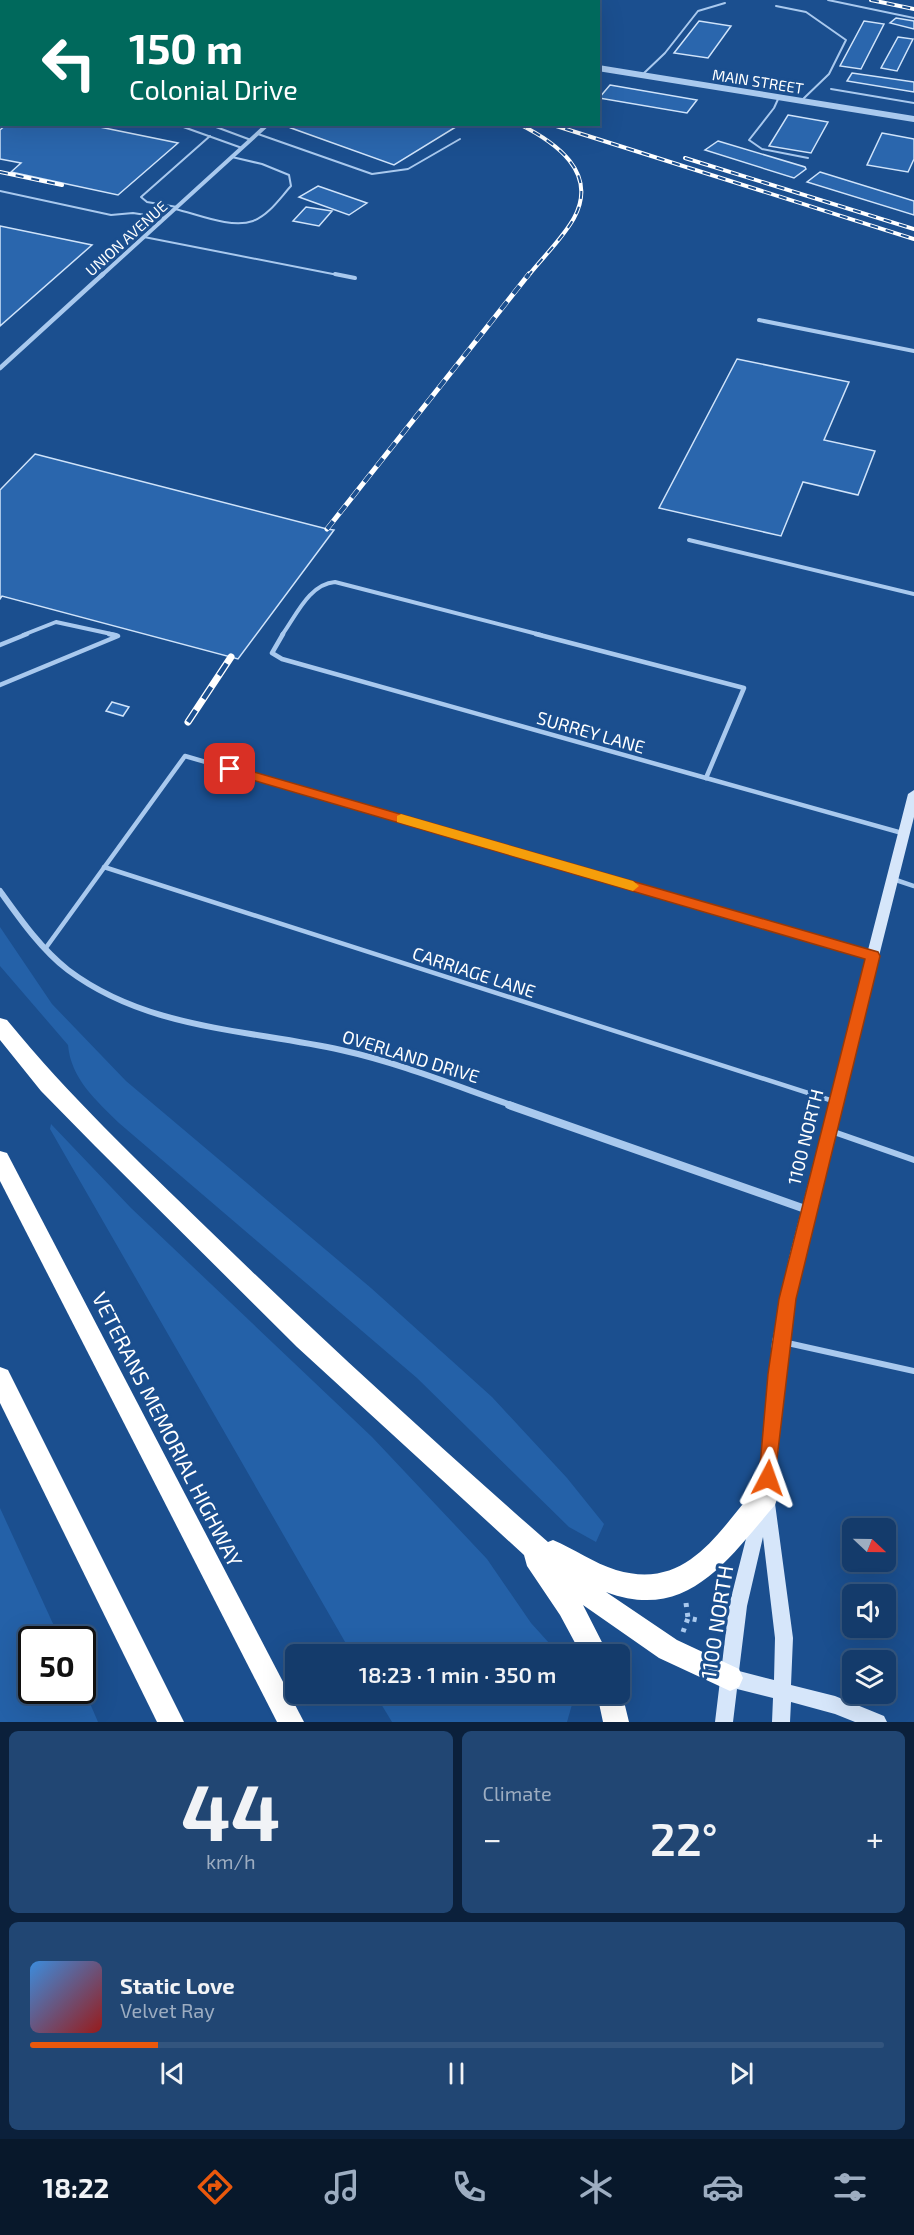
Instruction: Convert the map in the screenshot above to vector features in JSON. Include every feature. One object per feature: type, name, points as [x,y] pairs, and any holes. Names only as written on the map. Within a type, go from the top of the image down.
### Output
[{"type":"highway","points":[[0,1026],[48,1085],[102,1140],[297,1331],[404,1431],[574,1582],[643,1634],[668,1649],[730,1678]]},
{"type":"highway","name":"VETERANS MEMORIAL HIGHWAY","points":[[0,1160],[291,1722]]},
{"type":"highway","points":[[0,1378],[171,1722]]},
{"type":"highway","points":[[524,1537],[602,1578],[627,1588],[658,1589],[681,1581],[714,1557],[766,1496]]},
{"type":"highway","points":[[524,1537],[569,1606],[590,1644]]},
{"type":"highway","points":[[612,1704],[616,1722]]},
{"type":"main road","name":"1100 NORTH","points":[[781,1722],[784,1693],[783,1618],[766,1496],[780,1342],[787,1299],[808,1210],[914,794]]},
{"type":"main road","name":"1100 NORTH","points":[[724,1722],[738,1606],[757,1522],[766,1496]]},
{"type":"main road","points":[[730,1678],[835,1705],[878,1722]]},
{"type":"street","name":"MAIN STREET","points":[[600,68],[914,119]]},
{"type":"street","name":"UNION AVENUE","points":[[0,368],[266,126]]},
{"type":"street","name":"OVERLAND DRIVE","points":[[0,891],[45,949],[88,984],[139,1010],[199,1026],[325,1046],[376,1058],[808,1210]]},
{"type":"lane","points":[[828,0],[914,18]]},
{"type":"lane","points":[[642,75],[665,53],[698,11],[725,3]]},
{"type":"lane","points":[[776,6],[790,6],[814,13],[846,40],[840,60],[825,81],[801,100]]},
{"type":"lane","points":[[831,89],[914,103]]},
{"type":"lane","points":[[779,97],[774,108],[750,140],[762,149],[808,158]]},
{"type":"lane","points":[[181,126],[242,148]]},
{"type":"lane","points":[[213,126],[251,140]]},
{"type":"lane","points":[[258,134],[372,174],[408,169],[460,139]]},
{"type":"lane","points":[[210,136],[141,197],[147,202],[241,223],[252,221],[268,210],[291,186],[289,175],[262,164],[232,157]]},
{"type":"lane","points":[[0,191],[111,215],[133,213],[165,218]]},
{"type":"lane","points":[[144,237],[355,278]]},
{"type":"lane","points":[[759,320],[914,351]]},
{"type":"lane","points":[[689,540],[914,594]]},
{"type":"lane","name":"SURREY LANE","points":[[706,778],[744,688],[336,582],[323,583],[314,590],[277,642],[272,653],[294,663],[706,778],[904,833]]},
{"type":"lane","points":[[0,645],[56,622],[118,636],[0,685]]},
{"type":"lane","points":[[45,949],[185,756],[873,956]]},
{"type":"lane","name":"CARRIAGE LANE","points":[[104,867],[836,1102]]},
{"type":"lane","points":[[892,879],[914,886]]},
{"type":"lane","points":[[829,1131],[914,1160]]},
{"type":"lane","points":[[780,1342],[914,1371]]},
{"type":"path","points":[[682,1632],[688,1618],[686,1603]]},
{"type":"path","points":[[688,1618],[702,1622]]},
{"type":"shaded area","points":[[0,927],[52,1004],[126,1081],[371,1288],[492,1397],[567,1478],[604,1524],[596,1542],[569,1527],[417,1378],[102,1106],[79,1079],[68,1045],[0,966]]},
{"type":"shaded area","points":[[51,1124],[131,1208],[372,1437],[487,1559],[531,1623],[550,1644],[346,1644],[50,1129]]},
{"type":"shaded area","points":[[0,1508],[54,1626],[18,1626],[18,1704],[90,1704],[98,1722],[0,1722]]},
{"type":"shaded area","points":[[381,1704],[572,1704],[567,1722],[392,1722]]},
{"type":"building","points":[[896,18],[914,21],[914,29],[890,23]]},
{"type":"building","points":[[699,21],[731,26],[708,58],[674,53]]},
{"type":"building","points":[[864,21],[884,24],[861,69],[840,66]]},
{"type":"building","points":[[898,37],[913,39],[897,71],[881,68]]},
{"type":"building","points":[[852,73],[914,82],[914,92],[847,81]]},
{"type":"building","points":[[610,85],[697,100],[687,113],[600,97]]},
{"type":"building","points":[[788,115],[828,122],[811,153],[769,146]]},
{"type":"building","points":[[5,126],[95,126],[178,143],[118,195],[11,172],[21,163],[0,159],[0,130]]},
{"type":"building","points":[[294,126],[457,126],[394,165],[291,128]]},
{"type":"building","points":[[882,133],[914,139],[914,159],[908,172],[867,165]]},
{"type":"building","points":[[718,141],[806,169],[794,178],[705,150]]},
{"type":"building","points":[[820,172],[914,201],[914,215],[807,182]]},
{"type":"building","points":[[318,186],[367,203],[349,215],[299,197]]},
{"type":"building","points":[[306,207],[332,211],[319,226],[293,221]]},
{"type":"building","points":[[0,226],[92,245],[0,326]]},
{"type":"building","points":[[737,359],[849,382],[824,440],[875,451],[858,495],[803,482],[781,536],[659,508]]},
{"type":"building","points":[[35,454],[334,530],[238,659],[2,596],[0,599],[0,490]]},
{"type":"building","points":[[112,702],[129,707],[123,716],[106,711]]},
{"type":"railway","points":[[871,0],[914,9]]},
{"type":"railway","points":[[523,126],[559,150],[577,173],[581,186],[580,201],[574,218],[559,240],[528,276]]},
{"type":"railway","points":[[556,126],[914,239]]},
{"type":"railway","points":[[685,158],[914,229]]},
{"type":"railway","points":[[0,172],[62,185]]},
{"type":"railway","points":[[327,529],[529,274]]},
{"type":"railway","points":[[188,722],[231,657]]},
{"type":"slow traffic","points":[[401,819],[633,886]]},
{"type":"route","points":[[230,769],[873,956],[787,1299],[780,1342],[768,1478]]}]
